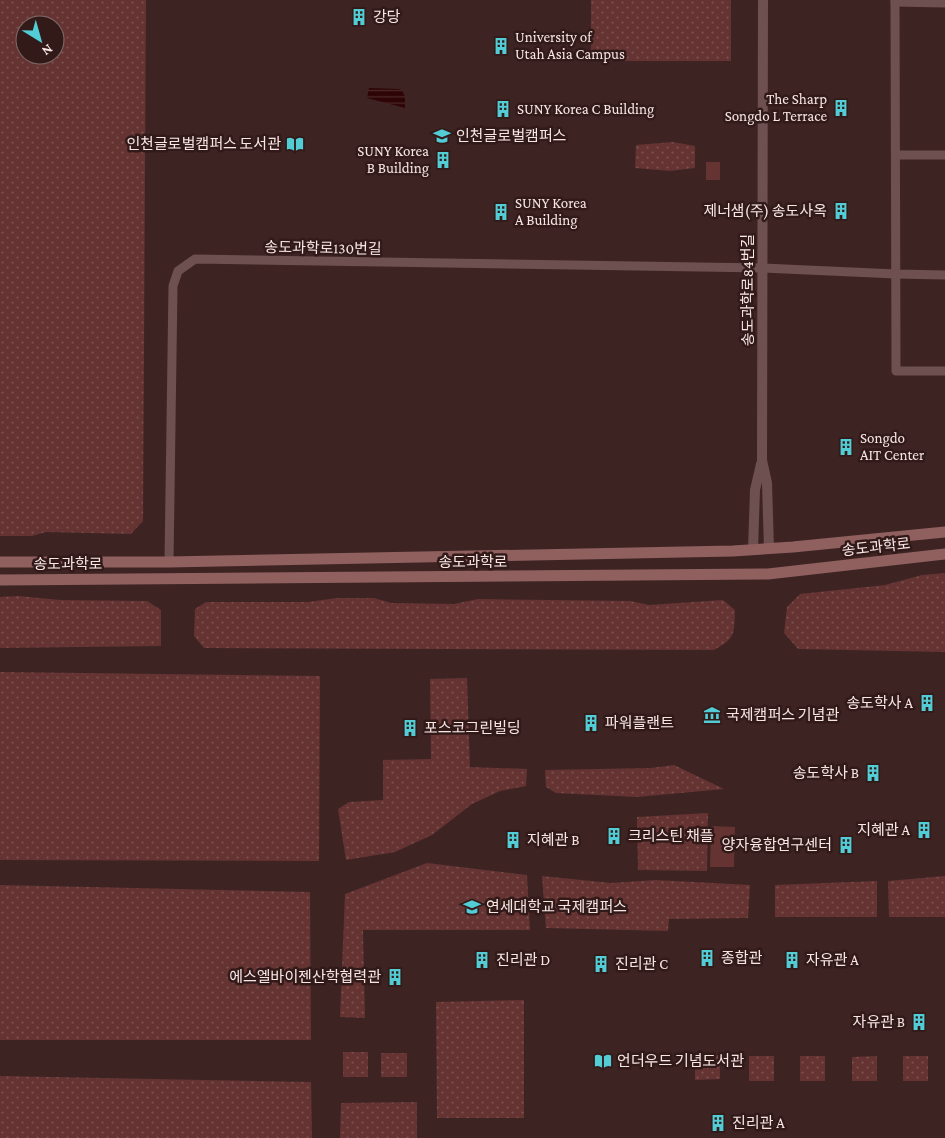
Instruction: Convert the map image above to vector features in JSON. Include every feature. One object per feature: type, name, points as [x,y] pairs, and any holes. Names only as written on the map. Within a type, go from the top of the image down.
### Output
[{"type":"main road","name":"송도과학로","points":[[0,562],[169,562],[752,550],[945,532]]},
{"type":"main road","name":"송도과학로","points":[[0,580],[768,574],[945,554]]},
{"type":"street","name":"송도과학로84번길","points":[[763,0],[762,460],[767,483],[769,548]]},
{"type":"street","points":[[945,3],[895,1],[896,371],[945,371]]},
{"type":"street","points":[[896,155],[945,155]]},
{"type":"street","name":"송도과학로130번길","points":[[169,562],[173,286],[178,271],[195,260],[763,268],[945,275]]},
{"type":"street","points":[[752,550],[755,490],[762,460]]},
{"type":"shaded area","points":[[0,0],[146,0],[143,521],[131,534],[46,532],[32,536],[0,536]]},
{"type":"shaded area","points":[[591,0],[731,0],[731,61],[591,61]]},
{"type":"shaded area","points":[[369,88],[400,89],[404,95],[405,108],[367,98]]},
{"type":"shaded area","points":[[673,142],[695,146],[695,168],[670,171],[635,168],[636,145]]},
{"type":"shaded area","points":[[706,162],[720,162],[720,180],[706,180]]},
{"type":"shaded area","points":[[945,573],[945,652],[798,649],[784,633],[787,607],[800,594],[885,585],[922,575]]},
{"type":"shaded area","points":[[18,596],[60,600],[147,601],[161,610],[161,646],[0,648],[0,597]]},
{"type":"shaded area","points":[[337,598],[374,598],[391,603],[454,604],[478,599],[630,601],[649,605],[723,600],[735,610],[734,630],[726,642],[714,650],[204,648],[194,636],[195,609],[206,602],[308,602]]},
{"type":"shaded area","points":[[0,672],[320,676],[319,861],[0,860]]},
{"type":"shaded area","points":[[467,678],[470,767],[527,769],[526,786],[500,791],[472,804],[432,835],[395,852],[346,860],[338,809],[349,802],[383,800],[383,760],[431,759],[430,679]]},
{"type":"shaded area","points":[[674,765],[724,789],[637,797],[556,793],[546,787],[545,770],[651,768]]},
{"type":"shaded area","points":[[708,813],[707,871],[638,870],[637,817]]},
{"type":"shaded area","points":[[711,826],[735,827],[734,867],[710,867]]},
{"type":"shaded area","points":[[427,863],[527,875],[530,930],[363,930],[365,1018],[340,1017],[345,894]]},
{"type":"shaded area","points":[[542,876],[611,883],[656,880],[750,885],[748,918],[669,919],[668,931],[546,928]]},
{"type":"shaded area","points":[[945,876],[945,917],[889,917],[888,881]]},
{"type":"shaded area","points":[[877,881],[877,917],[775,917],[775,885]]},
{"type":"shaded area","points":[[0,885],[310,892],[311,1040],[0,1040]]},
{"type":"shaded area","points":[[524,1000],[524,1118],[437,1118],[436,1002]]},
{"type":"shaded area","points":[[343,1052],[368,1052],[368,1077],[343,1077]]},
{"type":"shaded area","points":[[381,1053],[407,1053],[407,1077],[381,1077]]},
{"type":"shaded area","points":[[695,1055],[720,1055],[720,1079],[695,1080]]},
{"type":"shaded area","points":[[749,1056],[774,1056],[774,1081],[749,1081]]},
{"type":"shaded area","points":[[800,1056],[825,1056],[825,1081],[800,1081]]},
{"type":"shaded area","points":[[877,1056],[877,1081],[852,1081],[852,1057]]},
{"type":"shaded area","points":[[903,1056],[928,1056],[928,1081],[903,1081]]},
{"type":"shaded area","points":[[0,1076],[311,1082],[312,1138],[0,1138]]},
{"type":"shaded area","points":[[417,1102],[417,1138],[340,1138],[341,1103]]},
{"type":"place","name":"강당","points":[[359,17]]},
{"type":"place","name":"University of Utah Asia Campus","points":[[501,46]]},
{"type":"place","name":"The Sharp Songdo L Terrace","points":[[841,108]]},
{"type":"place","name":"SUNY Korea C Building","points":[[503,109]]},
{"type":"place","name":"인천글로벌캠퍼스","points":[[442,136]]},
{"type":"place","name":"인천글로벌캠퍼스 도서관","points":[[295,144]]},
{"type":"place","name":"SUNY Korea B Building","points":[[443,160]]},
{"type":"place","name":"제너샘(주) 송도사옥","points":[[841,211]]},
{"type":"place","name":"SUNY Korea A Building","points":[[501,212]]},
{"type":"place","name":"Songdo AIT Center","points":[[846,447]]},
{"type":"place","name":"송도학사 A","points":[[927,703]]},
{"type":"place","name":"국제캠퍼스 기념관","points":[[712,715]]},
{"type":"place","name":"파워플랜트","points":[[591,723]]},
{"type":"place","name":"포스코그린빌딩","points":[[410,728]]},
{"type":"place","name":"송도학사 B","points":[[873,773]]},
{"type":"place","name":"지혜관 A","points":[[924,830]]},
{"type":"place","name":"크리스틴 채플","points":[[614,836]]},
{"type":"place","name":"지혜관 B","points":[[513,840]]},
{"type":"place","name":"양자융합연구센터","points":[[846,845]]},
{"type":"place","name":"연세대학교 국제캠퍼스","points":[[472,907]]},
{"type":"place","name":"종합관","points":[[707,958]]},
{"type":"place","name":"진리관 D","points":[[482,960]]},
{"type":"place","name":"자유관 A","points":[[792,960]]},
{"type":"place","name":"진리관 C","points":[[601,964]]},
{"type":"place","name":"에스엘바이젠산학협력관","points":[[395,977]]},
{"type":"place","name":"자유관 B","points":[[919,1022]]},
{"type":"place","name":"언더우드 기념도서관","points":[[603,1061]]},
{"type":"place","name":"진리관 A","points":[[718,1123]]}]
